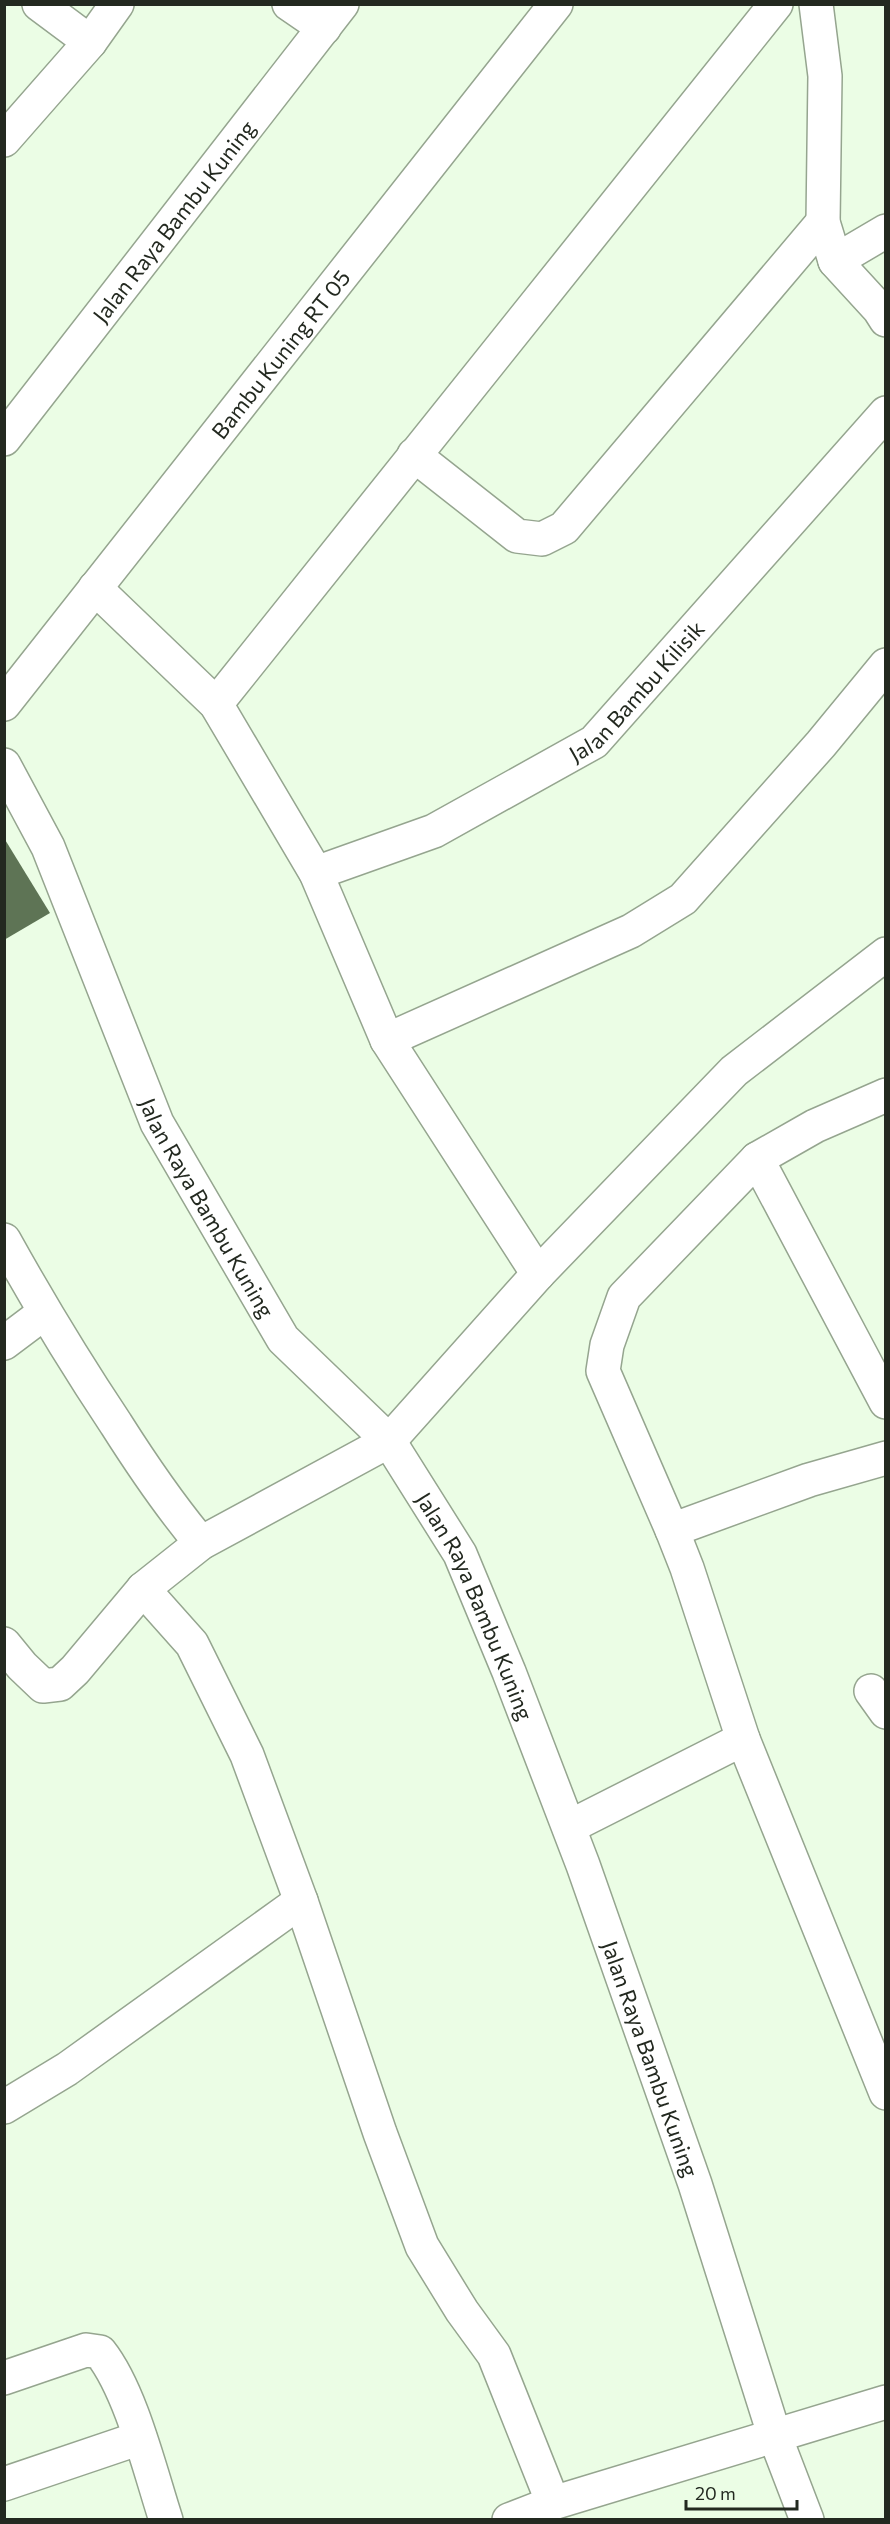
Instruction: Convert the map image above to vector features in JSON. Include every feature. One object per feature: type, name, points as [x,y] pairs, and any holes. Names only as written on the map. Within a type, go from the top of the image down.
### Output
[{"type":"street","points":[[39,4],[90,42]]},
{"type":"street","points":[[4,140],[90,42],[117,4]]},
{"type":"street","points":[[289,4],[333,16]]},
{"type":"street","name":"Bambu Kuning RT 05","points":[[4,704],[556,4]]},
{"type":"street","points":[[216,704],[776,4]]},
{"type":"street","points":[[816,4],[825,76],[823,222],[835,261],[879,309],[885,320]]},
{"type":"street","name":"Jalan Raya Bambu Kuning","points":[[4,439],[333,16]]},
{"type":"street","points":[[414,456],[517,536],[542,539],[564,528],[823,222]]},
{"type":"street","points":[[835,261],[885,231]]},
{"type":"street","name":"Jalan Bambu Kilisik","points":[[316,873],[434,831],[594,742],[885,413]]},
{"type":"street","points":[[95,588],[216,704],[316,873],[387,1040],[538,1274]]},
{"type":"street","points":[[387,1040],[632,931],[683,899],[821,744],[885,665]]},
{"type":"street","name":"Jalan Raya Bambu Kuning","points":[[4,765],[48,847],[157,1123],[283,1339],[389,1441],[460,1554],[509,1672],[568,1827],[695,2184],[774,2434],[807,2520]]},
{"type":"street","points":[[4,1644],[22,1666],[44,1686],[60,1684],[153,1600],[201,1543],[389,1441],[538,1274],[734,1071],[885,954]]},
{"type":"street","points":[[885,1095],[815,1126],[757,1159],[624,1297],[607,1345],[603,1371],[687,1568],[743,1739],[885,2093]]},
{"type":"street","points":[[757,1159],[885,1402]]},
{"type":"street","points":[[4,1240],[44,1313],[171,1508],[201,1543]]},
{"type":"street","points":[[4,1343],[44,1313]]},
{"type":"street","points":[[672,1530],[808,1480],[885,1458]]},
{"type":"street","points":[[153,1600],[192,1644],[247,1755],[301,1901],[380,2133],[422,2246],[462,2311],[494,2355],[553,2502]]},
{"type":"street","points":[[568,1827],[743,1739]]},
{"type":"street","points":[[4,2107],[67,2069],[301,1901]]},
{"type":"street","points":[[4,2378],[86,2350],[100,2352],[118,2381],[140,2438],[166,2520]]},
{"type":"street","points":[[508,2520],[553,2502],[885,2402]]},
{"type":"street","points":[[4,2484],[140,2438]]},
{"type":"building","points":[[4,838],[50,913],[4,940]]}]
